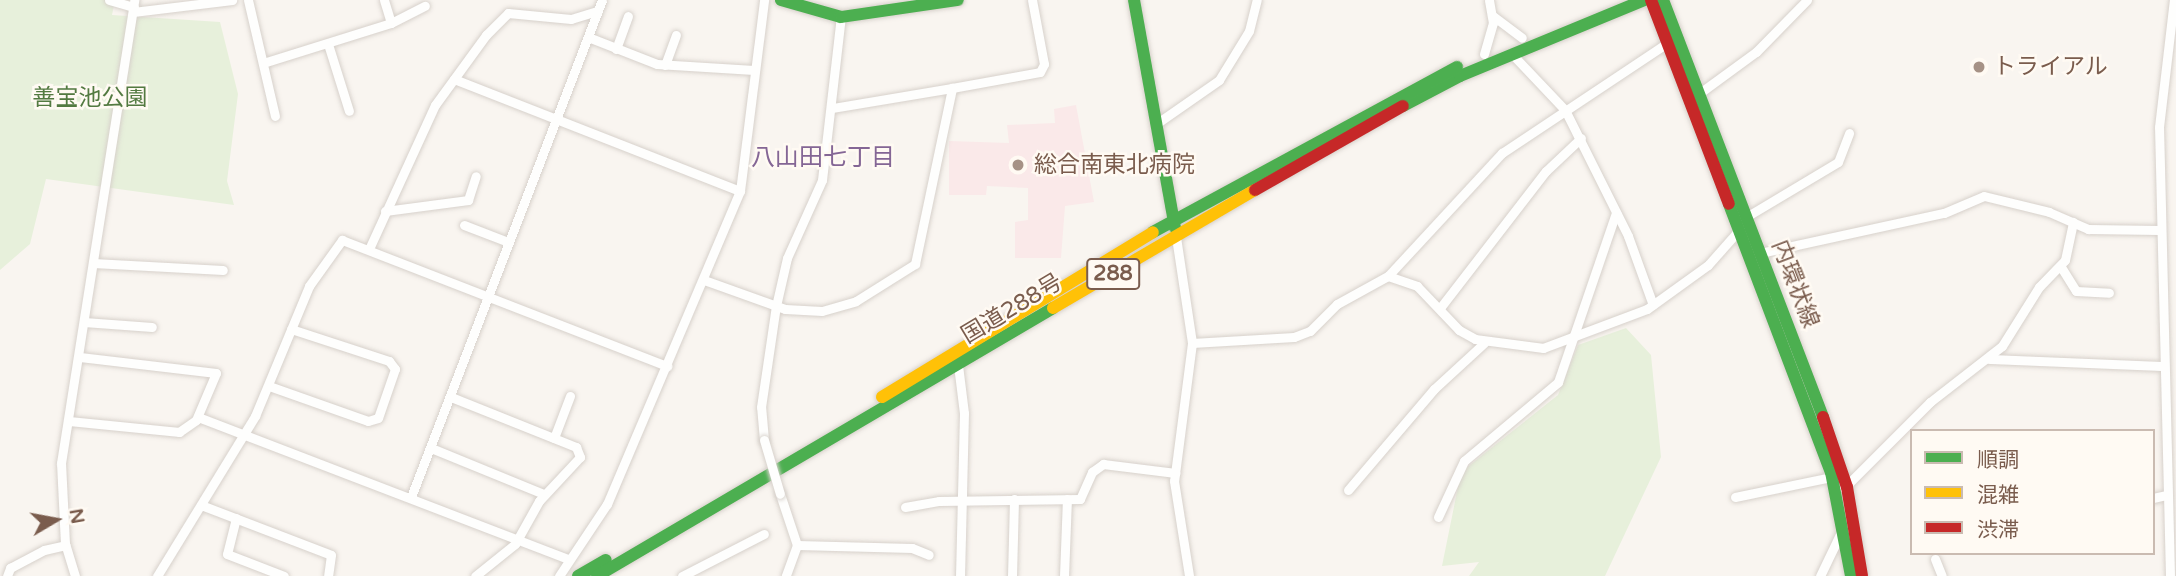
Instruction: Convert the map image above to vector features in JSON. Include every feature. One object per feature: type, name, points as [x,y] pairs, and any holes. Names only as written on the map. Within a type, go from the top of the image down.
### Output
[{"type":"main road","points":[[781,0],[841,17],[958,0]]},
{"type":"main road","points":[[1134,0],[1176,237]]},
{"type":"main road","name":"国道288号","points":[[578,576],[1174,222],[1355,118],[1485,54],[1617,0]]},
{"type":"main road","name":"国道288号","points":[[597,576],[1350,134],[1511,53],[1643,0]]},
{"type":"main road","points":[[1651,0],[1664,19]]},
{"type":"main road","points":[[1663,0],[1664,19]]},
{"type":"main road","name":"内環状線","points":[[1664,19],[1667,43],[1694,96],[1739,230],[1832,477],[1842,489],[1851,576]]},
{"type":"main road","name":"内環状線","points":[[1664,19],[1760,253],[1842,489],[1863,576]]},
{"type":"street","points":[[109,0],[134,6],[232,0]]},
{"type":"street","points":[[248,0],[275,116]]},
{"type":"street","points":[[384,0],[391,23]]},
{"type":"street","points":[[411,497],[602,0]]},
{"type":"street","points":[[559,576],[607,504],[740,191],[764,0]]},
{"type":"street","points":[[832,108],[1040,72],[1044,64],[1032,0]]},
{"type":"street","points":[[1156,124],[1219,80],[1249,31],[1257,0]]},
{"type":"street","points":[[1485,54],[1492,15],[1489,0]]},
{"type":"street","points":[[1694,96],[1756,52],[1807,0]]},
{"type":"street","points":[[2170,576],[2159,230],[2161,83],[2174,0]]},
{"type":"street","points":[[75,576],[65,545],[60,486],[134,6]]},
{"type":"street","points":[[263,63],[391,23],[425,6]]},
{"type":"street","points":[[369,249],[435,105],[508,13],[571,19],[598,11]]},
{"type":"street","points":[[1492,15],[1522,38]]},
{"type":"street","points":[[616,49],[628,16]]},
{"type":"street","points":[[786,576],[797,545],[764,440],[761,407],[776,306],[790,250],[820,189],[841,17]]},
{"type":"street","points":[[665,65],[676,35]]},
{"type":"street","points":[[588,37],[665,65],[754,70]]},
{"type":"street","points":[[1192,343],[1302,335],[1336,304],[1388,276],[1491,163],[1565,110],[1667,43]]},
{"type":"street","points":[[328,44],[349,111]]},
{"type":"street","points":[[1511,53],[1565,110],[1581,138],[1616,213],[1653,305]]},
{"type":"street","points":[[454,79],[740,191]]},
{"type":"street","points":[[704,281],[776,306],[814,312],[838,307],[915,264],[952,88]]},
{"type":"street","points":[[1746,217],[1838,162],[1849,133]]},
{"type":"street","points":[[1440,308],[1546,171],[1581,138]]},
{"type":"street","points":[[385,211],[468,200],[476,176]]},
{"type":"street","points":[[1760,253],[1944,214],[1984,195],[2088,229],[2159,230]]},
{"type":"street","points":[[1438,517],[1464,461],[1553,388],[1616,213]]},
{"type":"street","points":[[1842,489],[1930,402],[1989,359],[2039,287],[2061,267],[2073,222]]},
{"type":"street","points":[[464,225],[508,242]]},
{"type":"street","points":[[1388,276],[1417,286],[1459,330],[1484,343],[1533,348],[1572,337],[1653,305],[1708,265],[1739,230]]},
{"type":"street","points":[[1176,237],[1192,343],[1175,473],[1189,576]]},
{"type":"street","points":[[157,576],[244,436],[269,386],[313,279],[342,240],[488,293],[667,366]]},
{"type":"street","points":[[93,263],[223,270]]},
{"type":"street","points":[[2061,267],[2076,291],[2109,293]]},
{"type":"street","points":[[84,322],[152,327]]},
{"type":"street","points":[[269,386],[369,421],[378,418],[395,369],[389,361],[291,329]]},
{"type":"street","points":[[1348,490],[1434,389],[1484,343]]},
{"type":"street","points":[[69,421],[177,432],[198,417],[215,370],[80,357]]},
{"type":"street","points":[[1989,359],[2163,366]]},
{"type":"street","points":[[958,365],[963,383],[964,500],[960,576]]},
{"type":"street","points":[[554,438],[570,396]]},
{"type":"street","points":[[451,397],[576,447],[580,457],[544,494],[518,539],[475,576]]},
{"type":"street","points":[[198,417],[568,559]]},
{"type":"street","points":[[431,448],[544,494]]},
{"type":"street","points":[[905,507],[964,500],[1066,499],[1085,496],[1092,472],[1103,464],[1175,473]]},
{"type":"street","points":[[1735,497],[1832,477]]},
{"type":"street","points":[[2155,498],[2166,495]]},
{"type":"street","points":[[1012,576],[1014,499]]},
{"type":"street","points":[[1064,576],[1066,499]]},
{"type":"street","points":[[201,505],[331,555],[328,576]]},
{"type":"street","points":[[236,519],[227,554],[285,576]]},
{"type":"street","points":[[1820,576],[1846,526]]},
{"type":"street","points":[[682,576],[764,534]]},
{"type":"street","points":[[7,576],[10,568],[44,550],[65,545]]},
{"type":"street","points":[[797,545],[912,548],[929,555]]},
{"type":"street","points":[[1935,559],[1942,576]]},
{"type":"shaded area","name":"総合南東北病院","points":[[1076,105],[1094,202],[1065,206],[1061,258],[1015,258],[1015,222],[1028,220],[1028,188],[987,186],[986,195],[949,195],[949,141],[1009,143],[1007,125],[1055,123],[1054,109]]},
{"type":"green space","name":"善宝池公園","points":[[0,0],[115,0],[112,15],[220,22],[238,94],[227,181],[234,205],[46,179],[30,244],[0,270]]},
{"type":"green space","points":[[1626,328],[1651,355],[1661,457],[1605,576],[1469,576],[1479,562],[1442,566],[1461,472],[1558,395],[1578,345]]},
{"type":"traffic: fast","points":[[781,0],[841,17],[958,0]]},
{"type":"traffic: fast","points":[[1134,0],[1175,227]]},
{"type":"traffic: fast","points":[[1403,106],[1460,76],[1644,0]]},
{"type":"traffic: fast","points":[[1663,0],[1823,417]]},
{"type":"traffic: fast","points":[[1153,232],[1457,67]]},
{"type":"traffic: fast","points":[[1729,204],[1831,472],[1851,576]]},
{"type":"traffic: fast","points":[[597,576],[1053,308]]},
{"type":"traffic: fast","points":[[578,576],[606,560]]},
{"type":"traffic: slow","points":[[1053,308],[1255,190]]},
{"type":"traffic: slow","points":[[882,397],[1153,232]]},
{"type":"traffic: jam","points":[[1651,0],[1729,204]]},
{"type":"traffic: jam","points":[[1255,190],[1403,106]]},
{"type":"traffic: jam","points":[[1823,417],[1847,487],[1862,576]]},
{"type":"place","name":"トライアル","points":[[1979,67]]},
{"type":"place","name":"総合南東北病院","points":[[1018,165]]},
{"type":"district","name":"八山田七丁目","points":[[823,158]]}]
